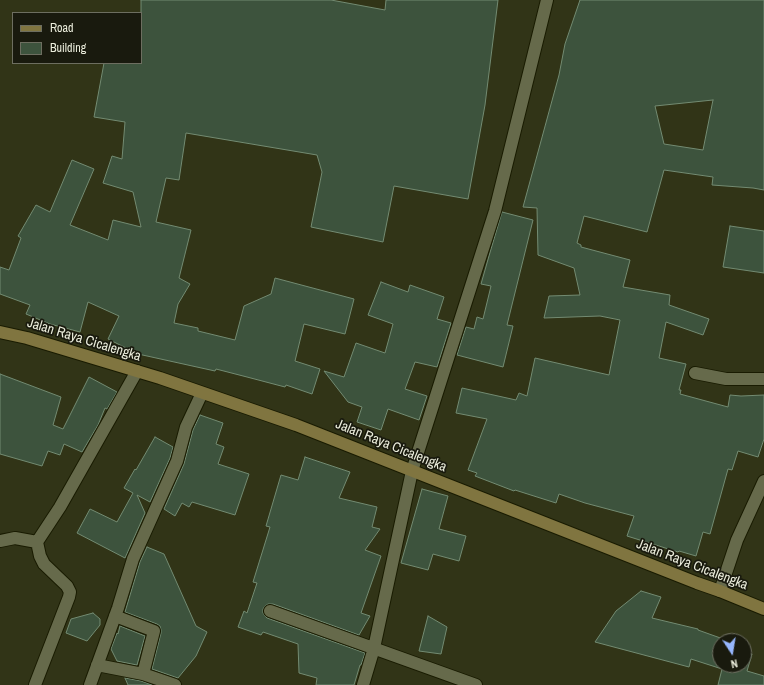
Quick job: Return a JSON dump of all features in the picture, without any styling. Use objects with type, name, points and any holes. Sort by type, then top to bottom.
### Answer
[{"type":"main road","name":"Jalan Raya Cicalengka","points":[[0,332],[27,338],[137,371],[296,425],[764,609]]},
{"type":"street","points":[[363,685],[374,648],[412,471],[495,211],[547,0]]},
{"type":"street","points":[[35,685],[70,592],[67,586],[44,564],[40,556],[37,542],[60,507],[137,371]]},
{"type":"street","points":[[695,373],[726,378],[764,379]]},
{"type":"street","points":[[90,685],[115,616],[132,559],[177,461],[186,427],[202,393]]},
{"type":"street","points":[[720,591],[737,540],[764,481]]},
{"type":"street","points":[[0,541],[14,538],[37,542]]},
{"type":"street","points":[[270,611],[476,685]]},
{"type":"street","points":[[115,616],[154,631],[143,674]]},
{"type":"street","points":[[97,665],[143,674],[175,685]]},
{"type":"building","points":[[141,0],[331,0],[385,10],[386,0],[498,0],[485,105],[468,199],[394,186],[383,242],[311,227],[322,172],[317,155],[186,133],[179,180],[166,178],[156,222],[191,230],[179,278],[190,284],[178,304],[174,323],[198,328],[198,331],[235,340],[244,306],[271,294],[275,278],[354,299],[345,334],[304,324],[295,361],[320,369],[312,394],[286,385],[285,387],[216,369],[215,371],[138,354],[108,339],[119,316],[88,302],[80,332],[50,324],[26,314],[30,305],[0,294],[0,267],[9,270],[21,238],[18,236],[36,205],[50,212],[72,160],[94,169],[70,225],[108,240],[113,220],[141,227],[133,192],[103,183],[112,156],[122,159],[125,122],[94,117],[104,64],[142,64]]},
{"type":"building","points":[[580,0],[764,0],[764,190],[712,185],[713,177],[664,170],[647,232],[584,216],[577,243],[581,245],[581,247],[630,260],[623,287],[670,295],[669,305],[709,319],[703,335],[666,322],[659,358],[686,364],[679,390],[681,390],[680,394],[728,407],[730,395],[764,395],[764,439],[758,457],[738,451],[732,470],[728,469],[710,534],[703,532],[696,556],[627,536],[634,516],[585,503],[559,494],[556,503],[515,490],[514,491],[475,476],[477,473],[468,470],[487,419],[456,413],[462,388],[516,400],[519,393],[527,396],[535,358],[609,375],[620,320],[600,316],[544,318],[549,296],[580,295],[574,268],[538,255],[537,208],[523,207],[559,75],[565,44]],"holes":[[[713,100],[703,150],[664,144],[655,106]]]},
{"type":"building","points":[[502,212],[533,220],[507,325],[513,326],[503,367],[457,355],[466,327],[474,329],[477,317],[483,319],[491,286],[481,284]]},
{"type":"building","points":[[730,226],[764,231],[764,273],[723,267]]},
{"type":"building","points":[[381,282],[408,292],[410,285],[444,297],[437,319],[451,323],[437,367],[415,362],[405,389],[427,396],[419,420],[388,409],[381,430],[357,422],[362,407],[348,402],[324,371],[344,377],[356,343],[385,353],[393,324],[368,315]]},
{"type":"building","points":[[0,374],[61,397],[53,425],[63,429],[89,377],[117,392],[107,409],[105,408],[98,425],[82,452],[64,444],[60,455],[48,451],[42,466],[0,454]]},
{"type":"building","points":[[200,415],[223,423],[216,444],[224,447],[218,464],[249,474],[235,515],[192,502],[189,507],[182,503],[175,516],[164,509],[184,464],[193,430]]},
{"type":"building","points":[[155,437],[173,447],[170,458],[150,502],[137,495],[145,513],[125,558],[77,533],[90,509],[117,522],[133,493],[124,488]]},
{"type":"building","points":[[305,457],[350,472],[339,498],[377,507],[372,527],[380,529],[365,550],[381,556],[361,613],[370,616],[359,635],[273,604],[268,604],[265,606],[263,613],[267,618],[365,653],[354,685],[316,685],[317,678],[299,673],[298,644],[263,632],[261,635],[238,627],[244,611],[247,613],[257,583],[253,582],[270,527],[266,526],[281,475],[298,480]]},
{"type":"building","points":[[422,489],[448,496],[439,529],[466,536],[459,561],[433,554],[428,570],[401,563]]},
{"type":"building","points":[[147,547],[164,554],[196,626],[207,632],[196,656],[178,678],[152,669],[161,633],[160,626],[125,612],[140,562]]},
{"type":"building","points":[[641,591],[661,597],[652,618],[698,629],[712,635],[712,666],[691,659],[689,667],[595,642],[616,611]]},
{"type":"building","points":[[93,613],[100,619],[100,625],[87,641],[66,633],[71,619]]},
{"type":"building","points":[[428,616],[447,627],[441,654],[419,651]]},
{"type":"building","points":[[120,626],[145,636],[137,665],[117,661],[111,649]]},
{"type":"building","points":[[752,672],[764,676],[764,685],[718,685],[721,673]]},
{"type":"building","points":[[125,678],[141,681],[152,685],[128,685]]}]
